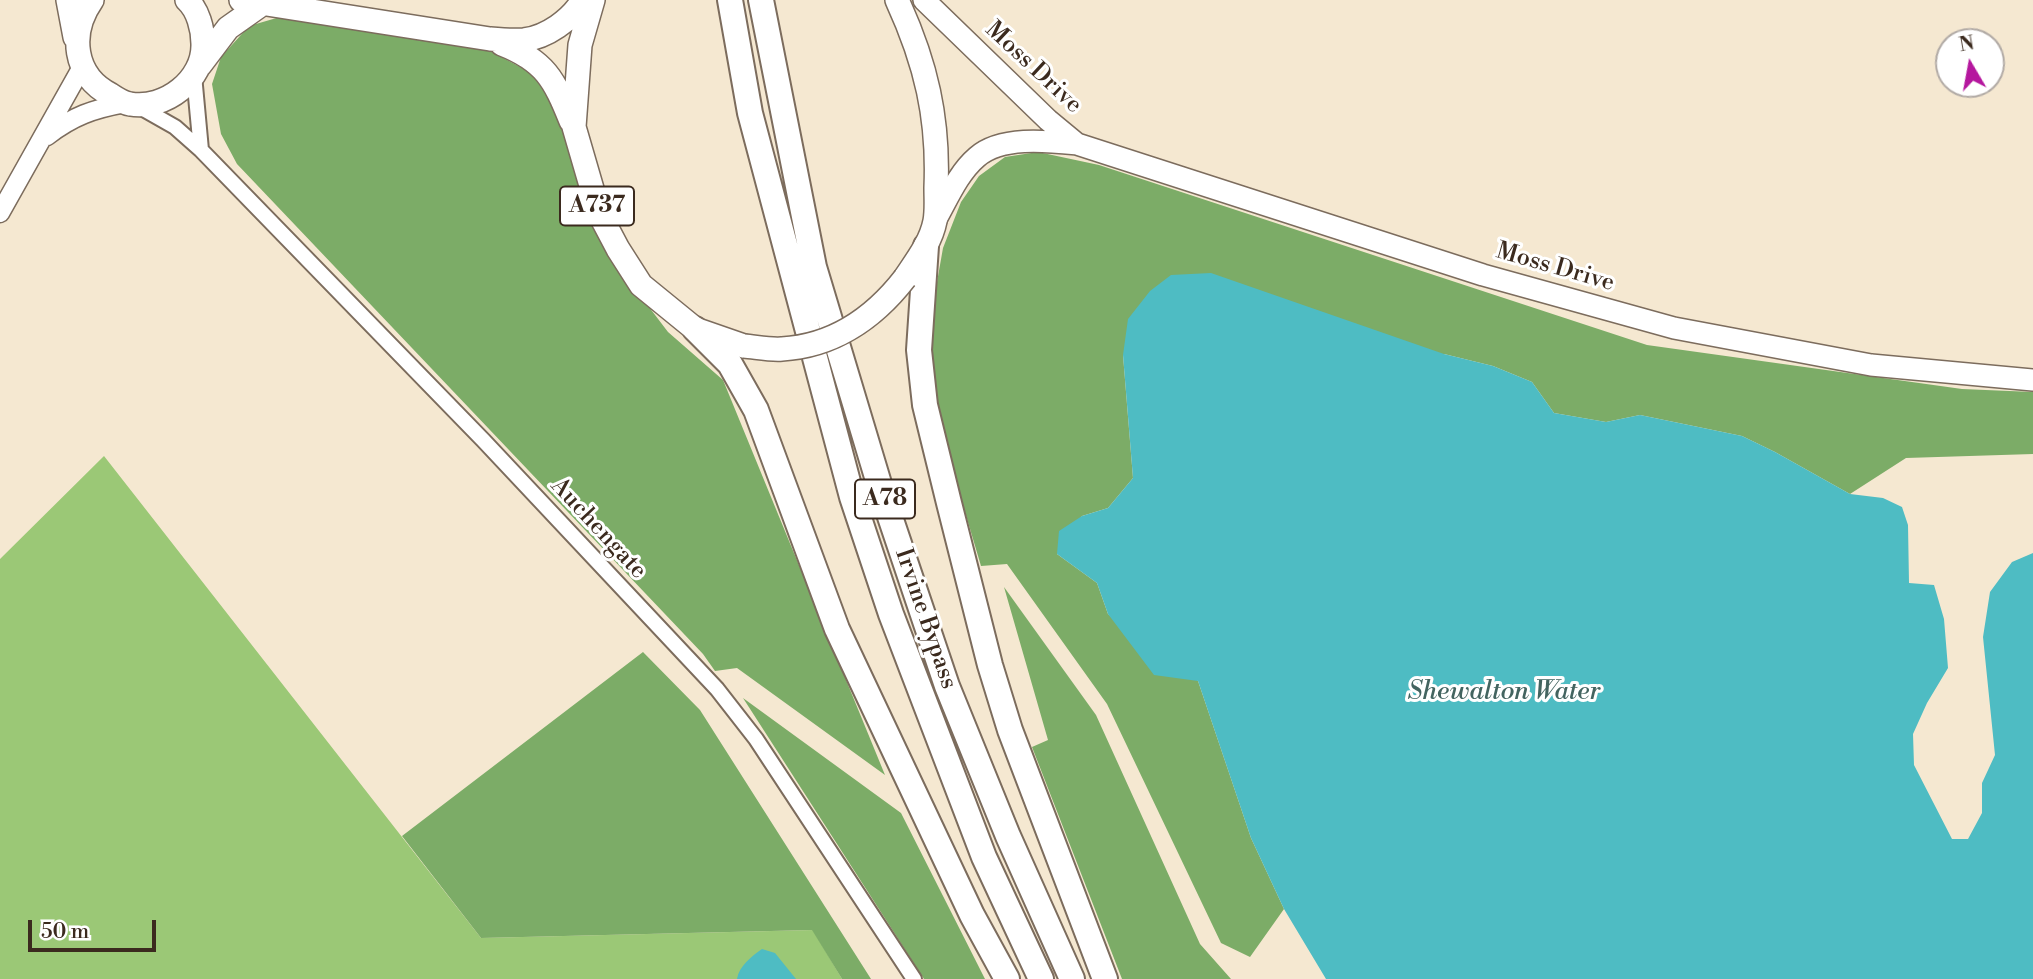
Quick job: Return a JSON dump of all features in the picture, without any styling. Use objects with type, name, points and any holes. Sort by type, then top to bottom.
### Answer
[{"type":"highway","name":"Irvine Bypass","points":[[730,0],[750,113],[852,496],[891,614],[984,857],[1041,979]]},
{"type":"highway","name":"Irvine Bypass","points":[[761,0],[814,267],[880,487],[947,686],[1008,836],[1072,979]]},
{"type":"highway","points":[[926,246],[919,350],[925,405],[990,665],[1010,730],[1105,979]]},
{"type":"highway","points":[[695,330],[730,364],[756,410],[837,629],[972,915],[1007,979]]},
{"type":"main road","points":[[68,0],[79,57],[97,88],[131,104]]},
{"type":"main road","points":[[79,57],[80,20],[92,0]]},
{"type":"main road","points":[[187,0],[192,5],[202,30],[203,50],[195,73]]},
{"type":"main road","name":"A737","points":[[131,104],[168,98],[183,88],[228,27],[251,2],[490,39],[524,40],[551,31],[579,8],[583,0]]},
{"type":"main road","name":"A737","points":[[574,127],[580,45],[593,0]]},
{"type":"main road","name":"A737","points":[[490,39],[526,54],[558,88],[574,127],[599,213],[641,285],[695,330],[744,346],[780,349],[817,344],[846,332],[866,318],[905,278],[926,246],[935,221],[937,152],[930,96],[915,39],[897,0]]},
{"type":"main road","name":"Moss Drive","points":[[924,0],[1048,120],[1077,144]]},
{"type":"main road","name":"Moss Drive","points":[[935,221],[957,183],[977,157],[1004,144],[1038,141],[1077,144],[1483,275],[1674,328],[1871,365],[2033,380]]},
{"type":"street","points":[[0,213],[40,142],[79,57]]},
{"type":"street","points":[[195,73],[201,150]]},
{"type":"street","points":[[40,142],[67,121],[97,108],[131,104]]},
{"type":"street","name":"Auchengate","points":[[131,104],[175,127],[201,150],[484,441],[717,690],[756,739],[914,979]]},
{"type":"green space","points":[[280,17],[490,51],[526,70],[551,94],[604,248],[668,332],[723,380],[885,775],[737,668],[715,671],[703,654],[237,164],[221,134],[212,84],[221,57],[249,26]]},
{"type":"green space","points":[[1038,152],[1099,165],[1647,345],[1962,389],[2033,392],[2033,454],[1906,458],[1850,494],[1742,436],[1640,415],[1606,422],[1554,413],[1532,382],[1493,366],[1444,354],[1123,355],[1133,478],[1108,508],[1082,516],[1057,554],[1097,583],[1108,614],[1198,681],[1251,838],[1284,909],[1250,957],[1221,943],[1107,704],[1007,564],[981,566],[931,397],[928,333],[943,248],[961,202],[979,176],[1005,157]]},
{"type":"green space","points":[[104,456],[481,938],[813,930],[842,979],[0,979],[0,559]]},
{"type":"green space","points":[[1004,587],[1096,715],[1200,944],[1231,979],[1122,979],[1032,747],[1048,740]]},
{"type":"green space","points":[[643,652],[700,710],[871,979],[842,979],[812,930],[481,938],[402,836]]},
{"type":"green space","points":[[743,698],[901,813],[985,979],[924,979]]},
{"type":"water","name":"Shewalton Water","points":[[1211,273],[1444,354],[1493,366],[1532,382],[1554,413],[1606,422],[1640,415],[1742,436],[1850,494],[1883,498],[1902,507],[1908,525],[1909,583],[1934,585],[1944,619],[1948,668],[1927,703],[1913,734],[1914,765],[1952,839],[1968,839],[1982,813],[1982,783],[1995,755],[1983,637],[1990,592],[2012,562],[2033,553],[2033,979],[1326,979],[1284,909],[1251,838],[1198,681],[1154,675],[1108,614],[1097,583],[1057,554],[1059,531],[1082,516],[1108,508],[1133,478],[1123,355],[1128,319],[1150,291],[1171,275]]},
{"type":"water","points":[[762,949],[775,953],[796,979],[737,979],[743,966]]}]
